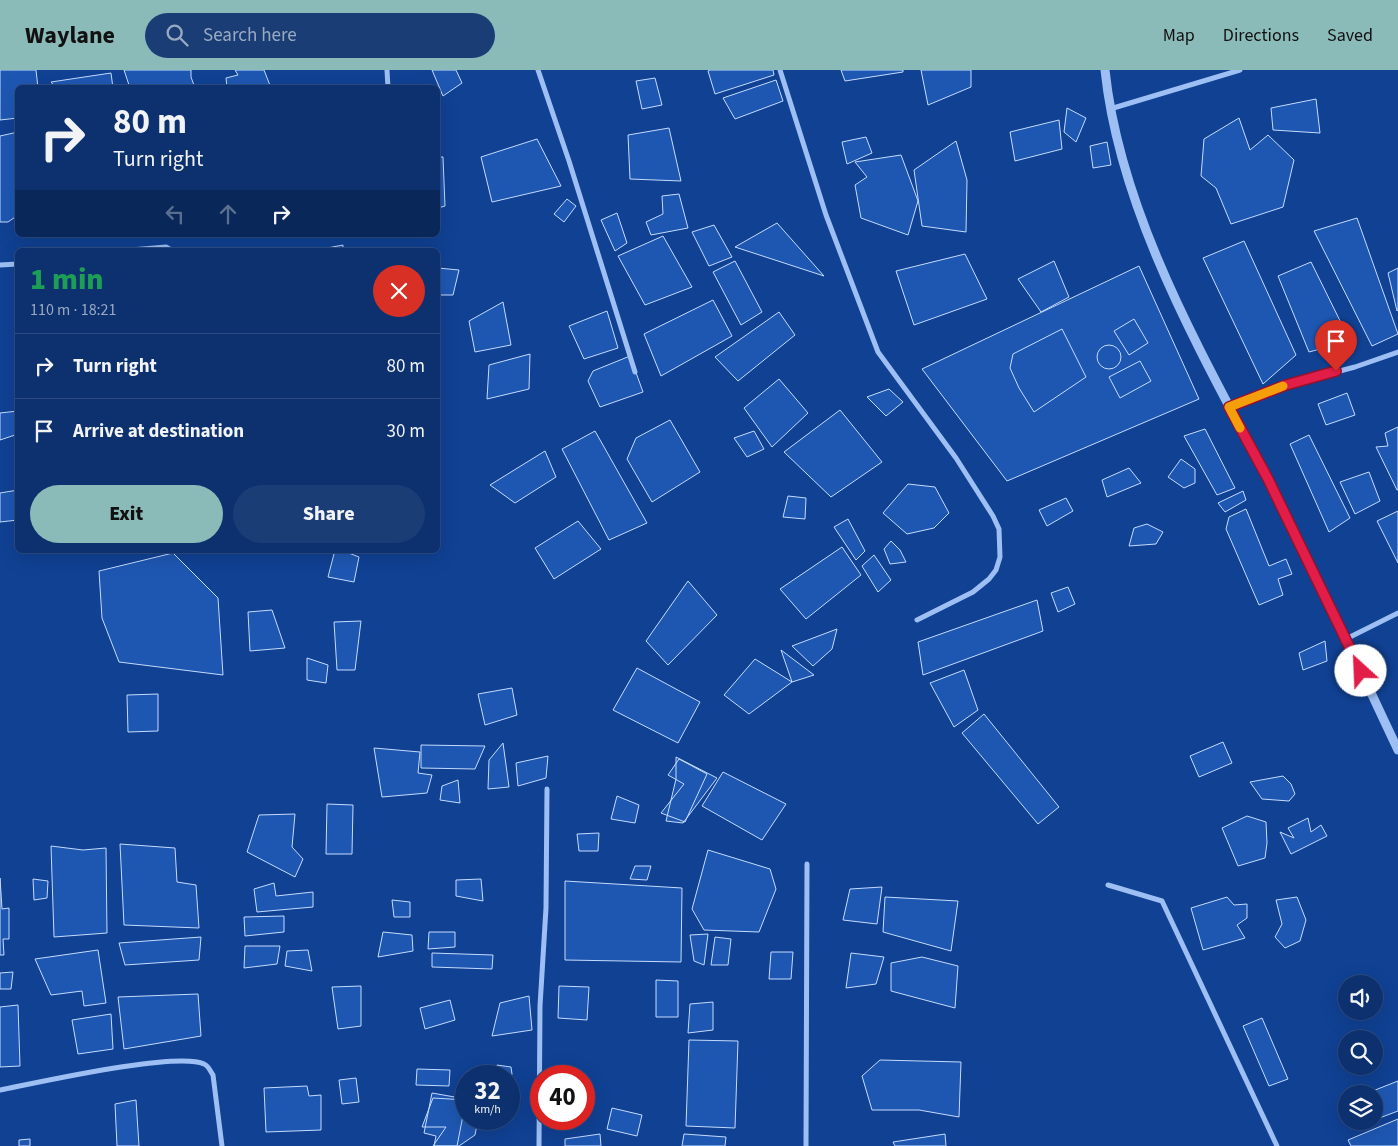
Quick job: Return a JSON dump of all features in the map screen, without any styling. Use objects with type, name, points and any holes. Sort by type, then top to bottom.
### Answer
[{"type":"street","points":[[386,70],[388,85]]},
{"type":"street","points":[[538,70],[569,161],[635,372]]},
{"type":"street","points":[[780,70],[826,215],[878,352],[956,458],[993,516],[999,529],[1000,557],[996,570],[989,579],[973,592],[916,620]]},
{"type":"street","points":[[1105,70],[1110,109],[1136,202],[1178,306],[1268,479],[1398,750]]},
{"type":"street","points":[[1110,109],[1240,70]]},
{"type":"street","points":[[0,265],[15,264]]},
{"type":"street","points":[[1229,407],[1286,385],[1355,367],[1398,352]]},
{"type":"street","points":[[1346,640],[1398,613]]},
{"type":"street","points":[[539,1146],[540,1006],[546,908],[547,789]]},
{"type":"street","points":[[806,1146],[807,864]]},
{"type":"street","points":[[1108,885],[1162,901],[1277,1146]]},
{"type":"street","points":[[0,1090],[144,1064],[177,1061],[203,1063],[209,1067],[213,1075],[222,1146]]},
{"type":"building","points":[[0,70],[36,70],[38,85],[15,85],[15,118],[0,120]]},
{"type":"building","points":[[124,70],[191,70],[194,85],[129,85]]},
{"type":"building","points":[[235,70],[264,70],[270,85],[227,85],[226,78],[238,75]]},
{"type":"building","points":[[432,70],[456,70],[462,83],[443,96],[440,85]]},
{"type":"building","points":[[773,70],[774,75],[715,94],[708,71]]},
{"type":"building","points":[[841,70],[903,70],[903,72],[845,81]]},
{"type":"building","points":[[921,70],[971,70],[971,87],[928,105]]},
{"type":"building","points":[[111,73],[113,85],[54,85],[51,82]]},
{"type":"building","points":[[655,78],[662,105],[642,109],[636,81]]},
{"type":"building","points":[[776,80],[783,101],[735,119],[723,98]]},
{"type":"building","points":[[1316,99],[1320,133],[1273,130],[1271,108]]},
{"type":"building","points":[[1067,108],[1086,118],[1076,142],[1064,132]]},
{"type":"building","points":[[1239,118],[1250,150],[1268,135],[1294,160],[1283,207],[1231,224],[1216,188],[1201,176],[1204,139]]},
{"type":"building","points":[[1059,120],[1062,149],[1015,161],[1010,132]]},
{"type":"building","points":[[669,128],[681,181],[630,179],[628,135]]},
{"type":"building","points":[[15,133],[15,217],[8,222],[0,222],[0,136]]},
{"type":"building","points":[[866,137],[872,153],[847,164],[842,142]]},
{"type":"building","points":[[537,139],[561,186],[492,202],[481,157]]},
{"type":"building","points":[[956,141],[967,180],[966,232],[922,226],[914,170]]},
{"type":"building","points":[[1107,142],[1111,165],[1093,168],[1090,146]]},
{"type":"building","points":[[901,155],[918,201],[908,235],[861,218],[855,185],[867,177],[855,162]]},
{"type":"building","points":[[440,157],[443,157],[445,206],[440,207]]},
{"type":"building","points":[[679,194],[688,228],[651,235],[646,222],[663,214],[662,196]]},
{"type":"building","points":[[567,199],[576,206],[564,222],[554,214]]},
{"type":"building","points":[[617,213],[627,243],[615,251],[601,220]]},
{"type":"building","points":[[1357,218],[1398,334],[1372,346],[1314,231]]},
{"type":"building","points":[[777,223],[824,276],[735,247]]},
{"type":"building","points":[[714,225],[732,257],[709,266],[692,232]]},
{"type":"building","points":[[663,236],[692,287],[645,305],[618,256]]},
{"type":"building","points":[[1244,241],[1296,355],[1263,384],[1203,258]]},
{"type":"building","points":[[343,245],[343,248],[327,248]]},
{"type":"building","points":[[965,254],[987,299],[914,325],[896,271]]},
{"type":"building","points":[[735,261],[762,312],[741,325],[713,272]]},
{"type":"building","points":[[1054,261],[1069,297],[1041,312],[1018,279]]},
{"type":"building","points":[[1311,262],[1350,341],[1309,352],[1278,276]]},
{"type":"building","points":[[1139,266],[1199,399],[1007,481],[922,369]]},
{"type":"building","points":[[440,268],[459,270],[453,295],[440,295]]},
{"type":"building","points":[[1398,268],[1398,310],[1397,311],[1388,273]]},
{"type":"building","points":[[713,300],[732,336],[661,376],[644,334]]},
{"type":"building","points":[[503,302],[511,345],[475,352],[469,321]]},
{"type":"building","points":[[607,311],[618,348],[584,359],[569,326]]},
{"type":"building","points":[[779,312],[795,335],[738,381],[715,357]]},
{"type":"building","points":[[1134,319],[1148,343],[1129,355],[1114,331]]},
{"type":"building","points":[[1062,329],[1086,377],[1034,412],[1019,388],[1010,368],[1013,354]]},
{"type":"building","points":[[1109,345],[1117,349],[1121,357],[1117,365],[1109,369],[1101,365],[1097,357],[1101,349]]},
{"type":"building","points":[[530,354],[529,389],[487,399],[489,365]]},
{"type":"building","points":[[630,356],[643,392],[600,407],[588,381],[593,371]]},
{"type":"building","points":[[1140,361],[1151,381],[1120,398],[1109,377]]},
{"type":"building","points":[[779,379],[808,413],[772,447],[744,408]]},
{"type":"building","points":[[889,389],[903,402],[886,416],[867,397]]},
{"type":"building","points":[[1347,393],[1355,415],[1326,425],[1318,404]]},
{"type":"building","points":[[840,410],[882,462],[831,497],[784,452]]},
{"type":"building","points":[[15,411],[15,435],[0,440],[0,413]]},
{"type":"building","points":[[670,420],[700,472],[652,502],[627,459],[636,438]]},
{"type":"building","points":[[1398,427],[1397,490],[1376,447],[1388,446],[1385,433]]},
{"type":"building","points":[[1205,429],[1235,488],[1217,495],[1184,436]]},
{"type":"building","points":[[595,431],[647,523],[609,540],[562,449]]},
{"type":"building","points":[[754,431],[764,449],[747,457],[734,438]]},
{"type":"building","points":[[1309,435],[1350,518],[1329,532],[1290,444]]},
{"type":"building","points":[[545,451],[556,477],[515,503],[490,485]]},
{"type":"building","points":[[1181,459],[1195,469],[1195,483],[1184,488],[1168,477]]},
{"type":"building","points":[[1129,468],[1141,483],[1107,497],[1102,480]]},
{"type":"building","points":[[1369,472],[1380,501],[1355,514],[1340,482]]},
{"type":"building","points":[[908,484],[935,487],[949,513],[934,528],[907,534],[883,513]]},
{"type":"building","points":[[15,490],[15,520],[0,522],[0,493]]},
{"type":"building","points":[[1243,491],[1246,500],[1225,512],[1218,503]]},
{"type":"building","points":[[788,496],[806,498],[805,519],[783,517]]},
{"type":"building","points":[[1066,498],[1073,511],[1047,526],[1039,510]]},
{"type":"building","points":[[1246,509],[1269,566],[1286,559],[1292,574],[1278,579],[1283,595],[1259,605],[1226,529],[1229,517]]},
{"type":"building","points":[[1398,511],[1398,563],[1377,521]]},
{"type":"building","points":[[848,519],[865,551],[856,560],[834,527]]},
{"type":"building","points":[[578,521],[601,549],[554,579],[535,548]]},
{"type":"building","points":[[1147,524],[1163,532],[1156,544],[1129,546],[1134,528]]},
{"type":"building","points":[[891,541],[900,550],[906,562],[890,564],[884,549]]},
{"type":"building","points":[[842,547],[861,575],[806,619],[780,589]]},
{"type":"building","points":[[173,553],[218,598],[223,675],[119,662],[102,618],[99,571]]},
{"type":"building","points":[[334,553],[349,553],[359,557],[354,582],[328,577]]},
{"type":"building","points":[[874,555],[891,580],[878,592],[862,566]]},
{"type":"building","points":[[688,581],[717,615],[668,665],[646,641]]},
{"type":"building","points":[[1068,587],[1075,604],[1058,612],[1051,593]]},
{"type":"building","points":[[1037,600],[1043,631],[923,675],[918,642]]},
{"type":"building","points":[[272,610],[285,648],[250,651],[248,612]]},
{"type":"building","points":[[361,621],[355,670],[337,670],[334,622]]},
{"type":"building","points":[[837,629],[832,649],[813,666],[792,646]]},
{"type":"building","points":[[1325,641],[1327,661],[1303,670],[1299,653]]},
{"type":"building","points":[[781,650],[814,675],[792,682]]},
{"type":"building","points":[[307,658],[328,665],[326,683],[307,680]]},
{"type":"building","points":[[755,659],[792,682],[749,714],[724,695]]},
{"type":"building","points":[[637,668],[700,702],[678,743],[613,710]]},
{"type":"building","points":[[964,670],[978,710],[954,727],[930,683]]},
{"type":"building","points":[[512,688],[517,715],[485,725],[478,694]]},
{"type":"building","points":[[158,694],[158,731],[128,732],[127,695]]},
{"type":"building","points":[[984,714],[1059,807],[1038,824],[962,733]]},
{"type":"building","points":[[1223,742],[1232,763],[1199,777],[1190,756]]},
{"type":"building","points":[[503,743],[509,787],[488,789],[489,760]]},
{"type":"building","points":[[421,745],[485,746],[475,769],[421,768]]},
{"type":"building","points":[[374,748],[420,752],[418,773],[432,775],[427,793],[382,797]]},
{"type":"building","points":[[548,756],[546,778],[518,786],[516,763]]},
{"type":"building","points":[[676,757],[717,778],[683,823],[666,821],[676,779]]},
{"type":"building","points":[[679,759],[707,774],[685,822],[661,813],[684,784],[668,775]]},
{"type":"building","points":[[723,772],[786,804],[762,840],[702,806]]},
{"type":"building","points":[[1283,776],[1291,784],[1295,794],[1289,801],[1262,799],[1250,782]]},
{"type":"building","points":[[458,780],[460,803],[440,800],[442,786]]},
{"type":"building","points":[[617,796],[639,805],[635,823],[611,819]]},
{"type":"building","points":[[327,804],[353,805],[352,854],[326,854]]},
{"type":"building","points":[[295,814],[292,847],[303,859],[295,877],[247,852],[259,815]]},
{"type":"building","points":[[1247,816],[1266,822],[1267,843],[1265,858],[1238,866],[1222,828]]},
{"type":"building","points":[[1308,818],[1311,832],[1321,825],[1327,836],[1291,854],[1280,832],[1294,838],[1288,828]]},
{"type":"building","points":[[599,833],[598,851],[579,851],[577,834]]},
{"type":"building","points":[[120,844],[175,848],[177,882],[196,885],[199,928],[124,925]]},
{"type":"building","points":[[51,846],[83,850],[106,848],[107,933],[54,937]]},
{"type":"building","points":[[708,850],[770,869],[776,889],[759,932],[704,930],[692,909]]},
{"type":"building","points":[[635,866],[651,866],[647,880],[630,879]]},
{"type":"building","points":[[0,878],[2,909],[9,908],[9,939],[3,939],[4,955],[0,955]]},
{"type":"building","points":[[33,879],[48,881],[47,898],[34,900]]},
{"type":"building","points":[[481,879],[483,901],[456,896],[456,880]]},
{"type":"building","points":[[565,881],[682,888],[681,962],[565,960]]},
{"type":"building","points":[[274,883],[276,896],[313,892],[313,907],[257,912],[254,889]]},
{"type":"building","points":[[882,887],[877,924],[843,920],[850,889]]},
{"type":"building","points":[[885,897],[958,901],[951,951],[883,932]]},
{"type":"building","points":[[1227,897],[1234,905],[1247,904],[1247,918],[1237,925],[1245,938],[1203,950],[1191,908]]},
{"type":"building","points":[[1297,897],[1306,920],[1300,941],[1285,948],[1275,937],[1282,924],[1276,900]]},
{"type":"building","points":[[392,900],[410,902],[410,917],[394,917]]},
{"type":"building","points":[[284,916],[284,932],[245,936],[244,917]]},
{"type":"building","points":[[383,932],[412,935],[413,951],[378,957]]},
{"type":"building","points":[[429,932],[455,932],[455,947],[428,949]]},
{"type":"building","points":[[708,934],[704,965],[694,961],[690,935]]},
{"type":"building","points":[[201,937],[199,960],[125,965],[119,943]]},
{"type":"building","points":[[715,937],[731,939],[728,965],[711,965]]},
{"type":"building","points":[[245,946],[280,946],[277,964],[244,968]]},
{"type":"building","points":[[98,950],[106,1003],[84,1006],[82,991],[51,995],[35,959]]},
{"type":"building","points":[[308,950],[312,971],[285,966],[287,951]]},
{"type":"building","points":[[771,952],[793,952],[791,979],[769,979]]},
{"type":"building","points":[[432,953],[493,955],[492,969],[432,967]]},
{"type":"building","points":[[851,953],[884,957],[876,984],[846,988]]},
{"type":"building","points":[[922,957],[958,966],[955,1008],[891,991],[891,963]]},
{"type":"building","points":[[13,972],[11,989],[0,989],[0,973]]},
{"type":"building","points":[[656,980],[678,981],[678,1017],[656,1017]]},
{"type":"building","points":[[361,986],[361,1026],[338,1029],[332,987]]},
{"type":"building","points":[[559,986],[589,987],[587,1020],[558,1018]]},
{"type":"building","points":[[198,994],[201,1036],[124,1049],[118,997]]},
{"type":"building","points":[[529,996],[532,1030],[492,1036],[500,1003]]},
{"type":"building","points":[[450,1000],[455,1020],[425,1029],[420,1008]]},
{"type":"building","points":[[713,1002],[713,1030],[688,1033],[690,1004]]},
{"type":"building","points":[[18,1005],[20,1066],[0,1067],[0,1007]]},
{"type":"building","points":[[111,1014],[113,1049],[78,1054],[72,1020]]},
{"type":"building","points":[[1262,1018],[1288,1079],[1269,1086],[1243,1026]]},
{"type":"building","points":[[689,1040],[738,1041],[735,1128],[686,1126]]},
{"type":"building","points":[[880,1060],[961,1062],[959,1117],[919,1110],[872,1110],[862,1076]]},
{"type":"building","points":[[417,1069],[450,1070],[449,1086],[416,1085]]},
{"type":"building","points":[[356,1078],[359,1102],[342,1104],[339,1080]]},
{"type":"building","points":[[1398,1081],[1398,1111],[1383,1117],[1383,1087]]},
{"type":"building","points":[[307,1086],[309,1096],[321,1095],[321,1130],[266,1132],[264,1088]]},
{"type":"building","points":[[432,1093],[455,1097],[455,1130],[476,1130],[475,1135],[459,1146],[434,1146],[436,1136],[424,1133]]},
{"type":"building","points":[[433,1098],[455,1099],[455,1130],[460,1130],[457,1146],[433,1146],[446,1127],[422,1127]]},
{"type":"building","points":[[136,1100],[139,1146],[117,1146],[115,1104]]},
{"type":"building","points":[[612,1108],[642,1115],[637,1136],[607,1129]]},
{"type":"building","points":[[1398,1119],[1398,1146],[1351,1146],[1348,1140],[1372,1130],[1383,1130],[1383,1125]]},
{"type":"building","points":[[600,1134],[601,1146],[565,1146],[565,1139]]},
{"type":"building","points":[[684,1134],[726,1137],[725,1146],[682,1146]]},
{"type":"building","points":[[945,1134],[946,1146],[895,1146],[893,1142]]},
{"type":"building","points":[[30,1139],[30,1146],[19,1146],[19,1140]]},
{"type":"slow traffic","points":[[1240,428],[1229,407],[1283,386]]},
{"type":"route","points":[[1336,371],[1286,385],[1229,407],[1268,479],[1361,671]]}]
